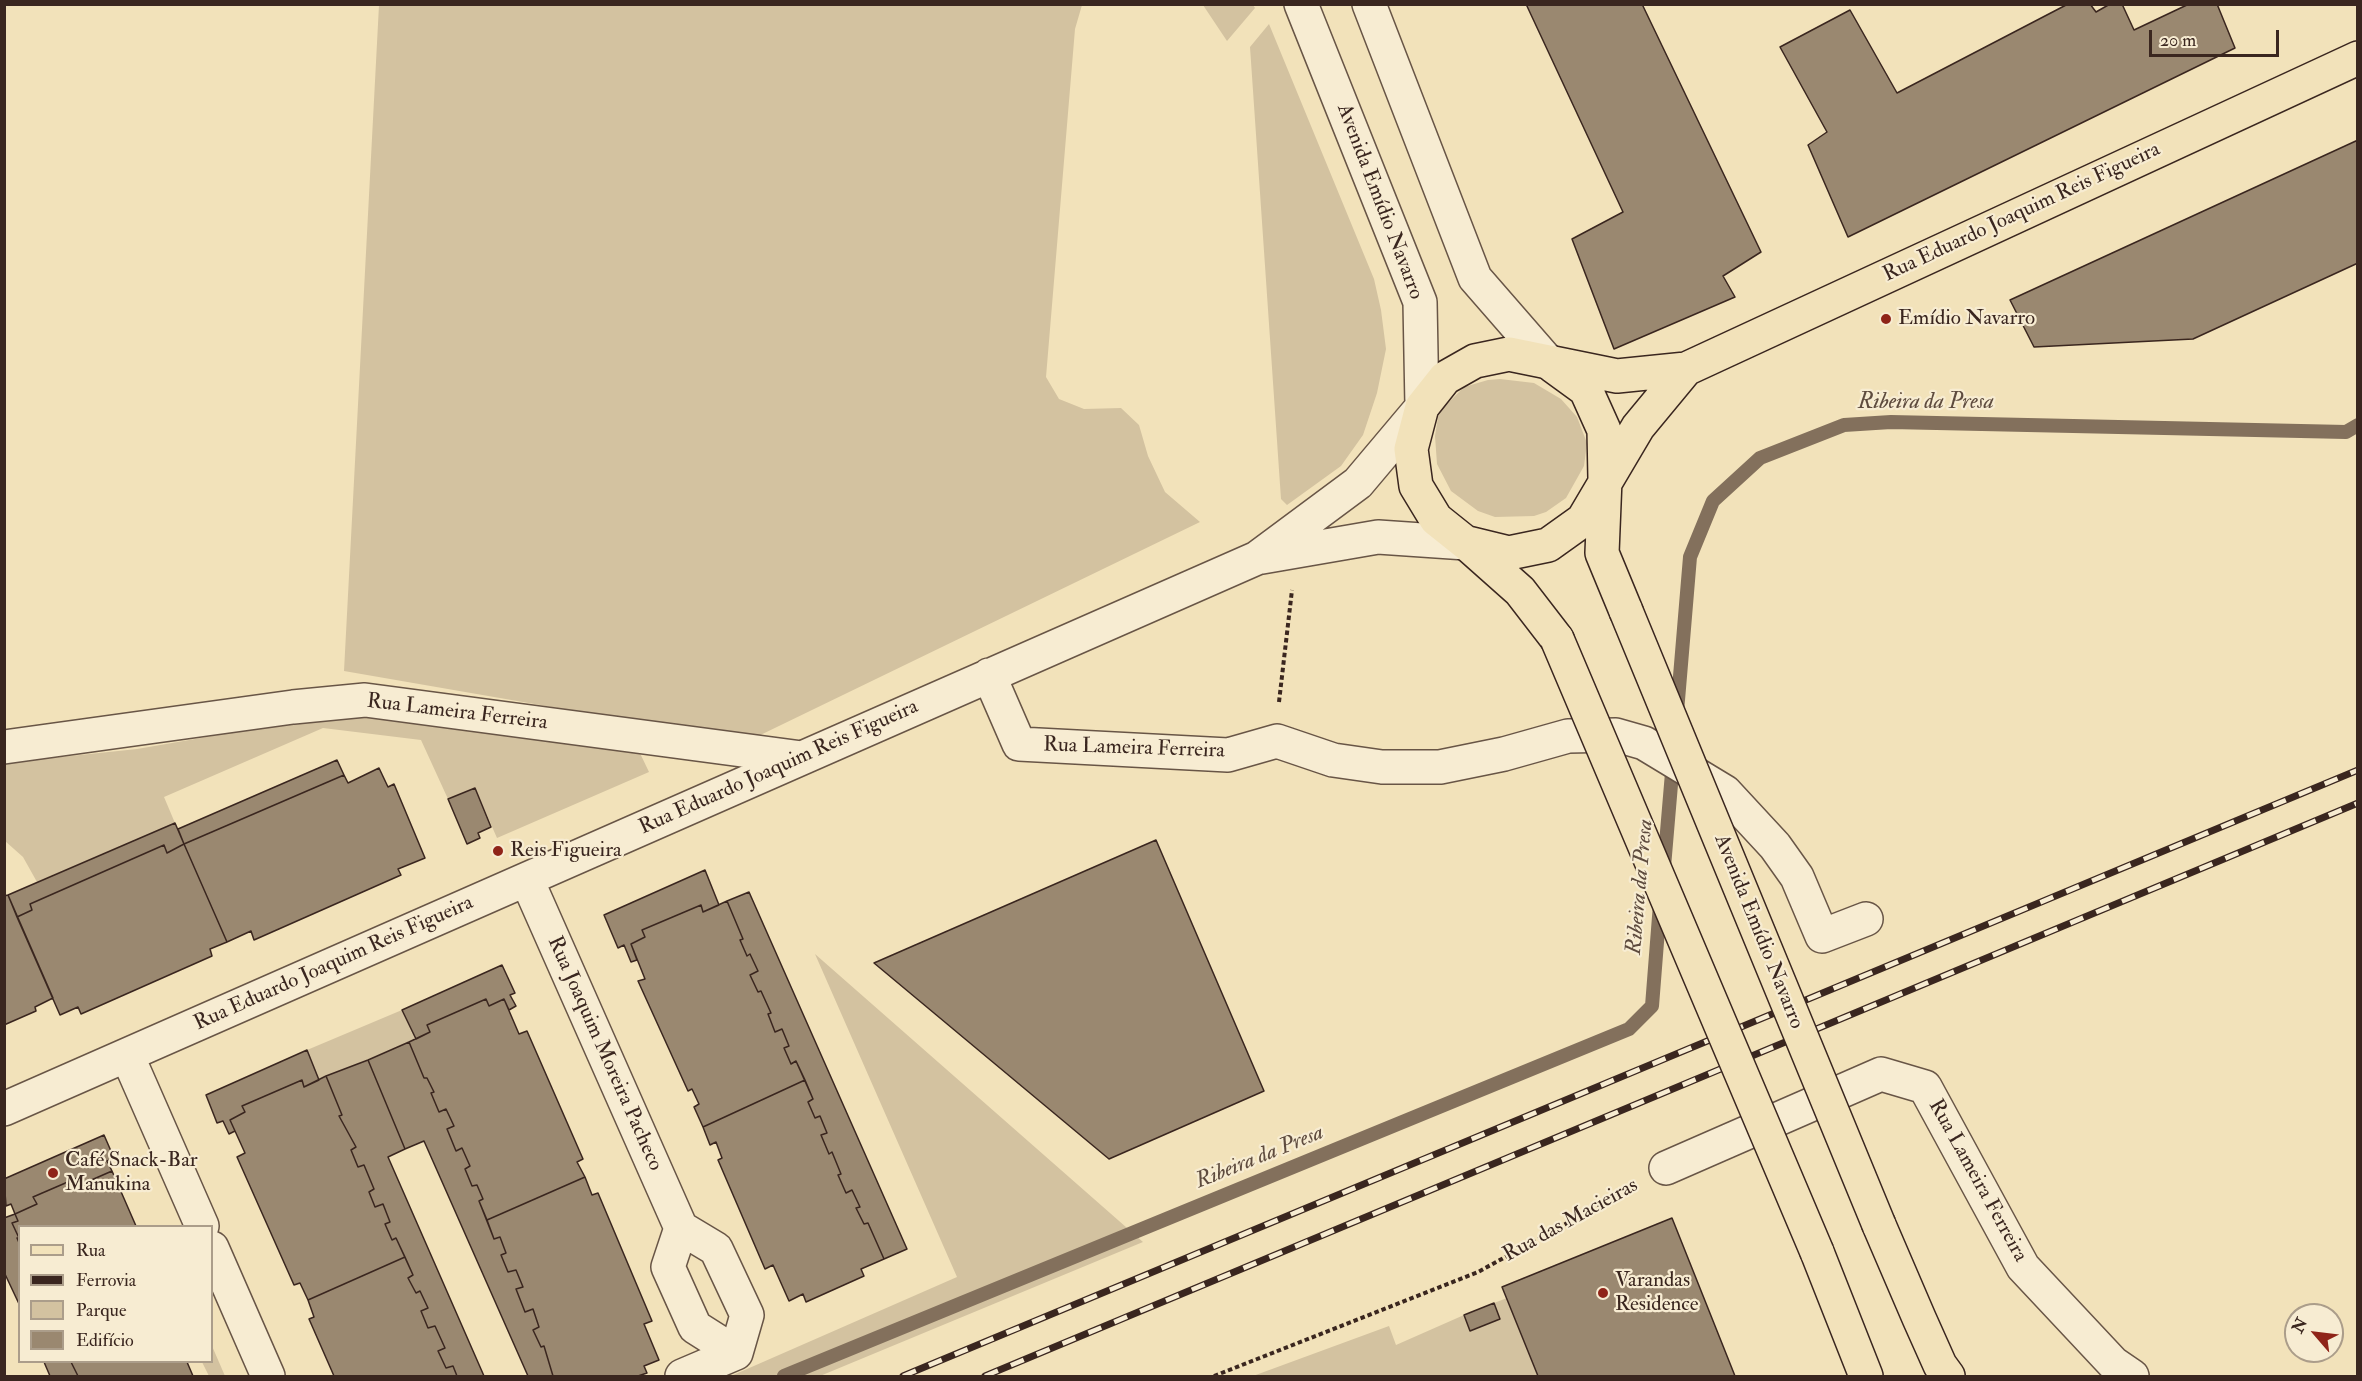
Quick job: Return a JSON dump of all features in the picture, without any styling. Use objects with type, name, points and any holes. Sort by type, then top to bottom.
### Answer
[{"type":"main road","name":"Rua Eduardo Joaquim Reis Figueira","points":[[1549,363],[1617,376],[1686,369],[2358,58]]},
{"type":"main road","points":[[1466,543],[1509,553],[1548,545],[1583,520],[1605,479],[1604,430],[1586,390],[1549,363],[1509,354],[1475,361],[1445,378],[1422,408],[1411,449],[1416,486],[1436,519],[1520,591],[1557,639],[1817,1252],[1866,1377]]},
{"type":"main road","name":"Rua Eduardo Joaquim Reis Figueira","points":[[1605,479],[1638,427],[1686,369]]},
{"type":"main road","name":"Avenida Emídio Navarro","points":[[1605,479],[1602,553],[1879,1226],[1927,1337],[1948,1377]]},
{"type":"street","name":"Avenida Emídio Navarro","points":[[1301,4],[1420,302],[1422,408]]},
{"type":"street","points":[[1369,4],[1474,278],[1549,363]]},
{"type":"street","name":"Rua Eduardo Joaquim Reis Figueira","points":[[4,1110],[1257,558],[1358,483],[1422,408]]},
{"type":"street","name":"Rua Eduardo Joaquim Reis Figueira","points":[[1257,558],[1378,537],[1466,543]]},
{"type":"street","name":"Rua Lameira Ferreira","points":[[989,675],[1019,744],[1228,755],[1276,741]]},
{"type":"street","name":"Rua Lameira Ferreira","points":[[4,747],[293,707],[366,700],[802,758]]},
{"type":"street","points":[[1276,741],[1333,760],[1382,768],[1440,766],[1504,754],[1568,736],[1616,735],[1644,743],[1725,792],[1776,846],[1797,877],[1822,936],[1866,919]]},
{"type":"street","name":"Rua Joaquim Moreira Pacheco","points":[[526,880],[681,1228]]},
{"type":"street","points":[[127,1055],[201,1225]]},
{"type":"street","name":"Rua Lameira Ferreira","points":[[1666,1168],[1881,1074],[1925,1087],[2023,1267],[2115,1372]]},
{"type":"street","points":[[682,1377],[736,1353],[747,1315],[716,1249],[681,1228],[668,1267],[696,1327],[736,1353]]},
{"type":"street","points":[[213,1250],[267,1377]]},
{"type":"path","points":[[1276,741],[1279,687],[1297,551]]},
{"type":"path","name":"Rua das Macieiras","points":[[1214,1377],[1478,1272],[1666,1168]]},
{"type":"green space","points":[[379,5],[1082,5],[1075,29],[1046,377],[1059,399],[1084,409],[1121,408],[1139,425],[1148,456],[1165,492],[1200,522],[748,741],[344,671]]},
{"type":"green space","points":[[1203,5],[1253,5],[1255,8],[1227,41]]},
{"type":"green space","points":[[1269,24],[1374,279],[1386,349],[1377,393],[1363,435],[1341,466],[1287,505],[1281,499],[1250,47]]},
{"type":"green space","points":[[1500,379],[1534,383],[1561,399],[1577,417],[1587,443],[1584,466],[1566,498],[1546,512],[1534,516],[1495,517],[1478,511],[1451,491],[1437,464],[1435,436],[1438,417],[1443,408],[1464,387]]},
{"type":"green space","points":[[361,714],[638,749],[649,772],[497,838],[475,788],[448,799],[421,740],[323,728],[164,797],[175,823],[37,882],[23,857],[5,841],[4,763],[137,749],[323,717]]},
{"type":"green space","points":[[815,954],[1143,1242],[820,1376],[731,1376],[957,1277]]},
{"type":"green space","points":[[402,1010],[416,1039],[319,1080],[307,1050]]},
{"type":"green space","points":[[1507,1298],[1538,1376],[1253,1376],[1389,1326],[1396,1345],[1464,1315],[1471,1331],[1500,1319],[1494,1303]]},
{"type":"green space","points":[[213,1348],[225,1376],[209,1376],[202,1363],[213,1363]]},
{"type":"building","points":[[1526,4],[1642,4],[1761,252],[1723,276],[1735,297],[1614,349],[1572,239],[1623,212]]},
{"type":"building","points":[[2068,4],[2090,4],[2096,12],[2110,4],[2122,4],[2134,30],[2189,4],[2217,4],[2235,48],[1848,237],[1808,145],[1827,132],[1780,47],[1850,10],[1897,93]]},
{"type":"building","points":[[2358,140],[2358,263],[2193,339],[2034,347],[2010,300]]},
{"type":"building","points":[[337,760],[344,775],[184,844],[178,829]]},
{"type":"building","points":[[379,768],[388,787],[394,784],[425,858],[398,869],[401,875],[254,940],[251,931],[227,942],[184,844],[344,775],[348,783]]},
{"type":"building","points":[[475,788],[491,827],[478,833],[480,838],[467,844],[448,799]]},
{"type":"building","points":[[175,823],[184,844],[167,853],[164,845],[30,904],[32,910],[17,917],[8,895]]},
{"type":"building","points":[[1156,840],[1264,1091],[1109,1159],[874,963]]},
{"type":"building","points":[[184,844],[227,942],[210,949],[212,956],[81,1014],[78,1007],[60,1015],[17,917],[32,910],[30,904],[164,845],[167,853]]},
{"type":"building","points":[[705,870],[719,905],[703,912],[701,905],[642,930],[645,937],[631,944],[637,960],[631,962],[624,945],[618,948],[604,915]]},
{"type":"building","points":[[749,892],[907,1249],[884,1259],[868,1223],[864,1224],[856,1208],[860,1207],[852,1190],[846,1193],[832,1152],[829,1154],[821,1135],[827,1133],[820,1116],[815,1118],[808,1102],[813,1099],[796,1061],[791,1064],[784,1048],[789,1046],[782,1029],[775,1032],[768,1014],[771,1013],[761,991],[758,992],[750,975],[758,971],[750,954],[747,956],[740,940],[743,939],[727,901]]},
{"type":"building","points":[[8,895],[53,998],[35,1007],[36,1011],[4,1025],[4,896]]},
{"type":"building","points":[[727,901],[743,939],[740,940],[747,956],[750,954],[758,971],[750,975],[758,992],[761,991],[771,1013],[768,1014],[775,1032],[782,1029],[789,1046],[784,1048],[791,1064],[796,1061],[805,1080],[703,1127],[694,1107],[699,1104],[692,1089],[688,1091],[638,981],[645,979],[631,944],[645,937],[642,930],[701,905],[703,912]]},
{"type":"building","points":[[502,965],[515,993],[510,995],[516,1006],[509,1010],[504,999],[489,1006],[486,999],[427,1025],[430,1032],[416,1039],[402,1010]]},
{"type":"building","points":[[486,999],[489,1006],[504,999],[519,1034],[527,1031],[583,1159],[577,1162],[585,1177],[487,1220],[479,1201],[483,1199],[477,1185],[472,1186],[465,1169],[470,1166],[462,1148],[456,1151],[447,1129],[454,1126],[446,1109],[439,1112],[431,1093],[434,1092],[427,1078],[424,1078],[409,1042],[430,1032],[427,1025]]},
{"type":"building","points":[[409,1042],[424,1078],[427,1078],[434,1092],[431,1093],[439,1112],[446,1109],[454,1126],[447,1129],[456,1151],[462,1148],[470,1166],[465,1169],[472,1186],[477,1185],[483,1199],[479,1201],[494,1239],[500,1237],[506,1253],[501,1255],[508,1272],[516,1270],[523,1287],[516,1289],[525,1312],[533,1309],[539,1327],[533,1330],[541,1347],[544,1346],[553,1376],[528,1376],[424,1141],[405,1149],[368,1060]]},
{"type":"building","points":[[307,1050],[319,1080],[304,1087],[302,1080],[242,1106],[245,1112],[230,1120],[235,1131],[229,1134],[223,1121],[217,1123],[206,1095]]},
{"type":"building","points":[[368,1060],[405,1149],[388,1157],[484,1376],[457,1376],[453,1366],[446,1368],[438,1351],[445,1348],[435,1326],[428,1328],[421,1311],[428,1308],[420,1291],[416,1293],[408,1278],[413,1275],[396,1238],[392,1240],[385,1224],[390,1222],[383,1204],[375,1207],[369,1192],[374,1189],[364,1165],[358,1167],[351,1150],[356,1147],[339,1116],[342,1115],[326,1076]]},
{"type":"building","points":[[326,1076],[342,1115],[339,1116],[356,1147],[351,1150],[358,1167],[364,1165],[374,1189],[369,1192],[375,1207],[383,1204],[390,1222],[385,1224],[392,1240],[396,1238],[405,1257],[308,1300],[300,1283],[294,1285],[237,1157],[245,1153],[230,1120],[245,1112],[242,1106],[302,1080],[304,1087]]},
{"type":"building","points":[[805,1080],[813,1099],[808,1102],[815,1118],[820,1116],[827,1133],[821,1135],[829,1154],[832,1152],[841,1174],[838,1175],[846,1193],[852,1190],[860,1207],[856,1208],[864,1224],[868,1223],[884,1259],[861,1269],[864,1276],[806,1302],[803,1294],[789,1301],[773,1265],[765,1269],[718,1160],[722,1158],[716,1142],[710,1145],[703,1127]]},
{"type":"building","points":[[104,1135],[114,1158],[107,1161],[112,1171],[80,1185],[77,1178],[33,1197],[37,1204],[15,1214],[11,1204],[6,1206],[4,1179]]},
{"type":"building","points":[[112,1171],[136,1225],[18,1225],[18,1236],[12,1223],[18,1221],[15,1214],[37,1204],[33,1197],[77,1178],[80,1185]]},
{"type":"building","points":[[585,1177],[592,1195],[598,1193],[652,1321],[644,1324],[659,1360],[644,1366],[647,1373],[638,1376],[553,1376],[544,1346],[541,1347],[533,1330],[539,1327],[533,1309],[525,1312],[516,1289],[523,1287],[516,1270],[508,1272],[501,1255],[506,1253],[500,1237],[494,1239],[487,1220]]},
{"type":"building","points":[[15,1214],[18,1221],[12,1223],[18,1236],[18,1302],[4,1272],[4,1218]]},
{"type":"building","name":"Varandas Residence","points":[[1672,1218],[1735,1376],[1538,1376],[1502,1287]]},
{"type":"building","points":[[405,1257],[413,1275],[408,1278],[416,1293],[420,1291],[428,1308],[421,1311],[428,1328],[435,1326],[445,1348],[438,1351],[446,1368],[453,1366],[457,1376],[334,1376],[309,1319],[314,1317],[308,1300]]},
{"type":"building","points":[[1494,1303],[1500,1319],[1470,1331],[1464,1315]]},
{"type":"building","points":[[44,1363],[72,1363],[78,1376],[50,1376]]},
{"type":"building","points":[[72,1363],[187,1363],[193,1376],[78,1376]]},
{"type":"waterway","name":"Ribeira da Presa","points":[[1677,712],[1690,557],[1713,501],[1760,458],[1844,425],[1891,422],[2346,432],[2358,425]]},
{"type":"waterway","name":"Ribeira da Presa","points":[[1664,867],[1673,761]]},
{"type":"waterway","name":"Ribeira da Presa","points":[[784,1376],[1629,1029],[1652,1006],[1660,904]]},
{"type":"railway","points":[[903,1376],[2358,770]]},
{"type":"railway","points":[[985,1376],[2358,803]]},
{"type":"place","name":"Emídio Navarro","points":[[1886,319]]},
{"type":"place","name":"Reis Figueira","points":[[498,851]]},
{"type":"place","name":"Café Snack-Bar Manukina","points":[[53,1173]]},
{"type":"place","name":"Varandas Residence","points":[[1603,1293]]}]
